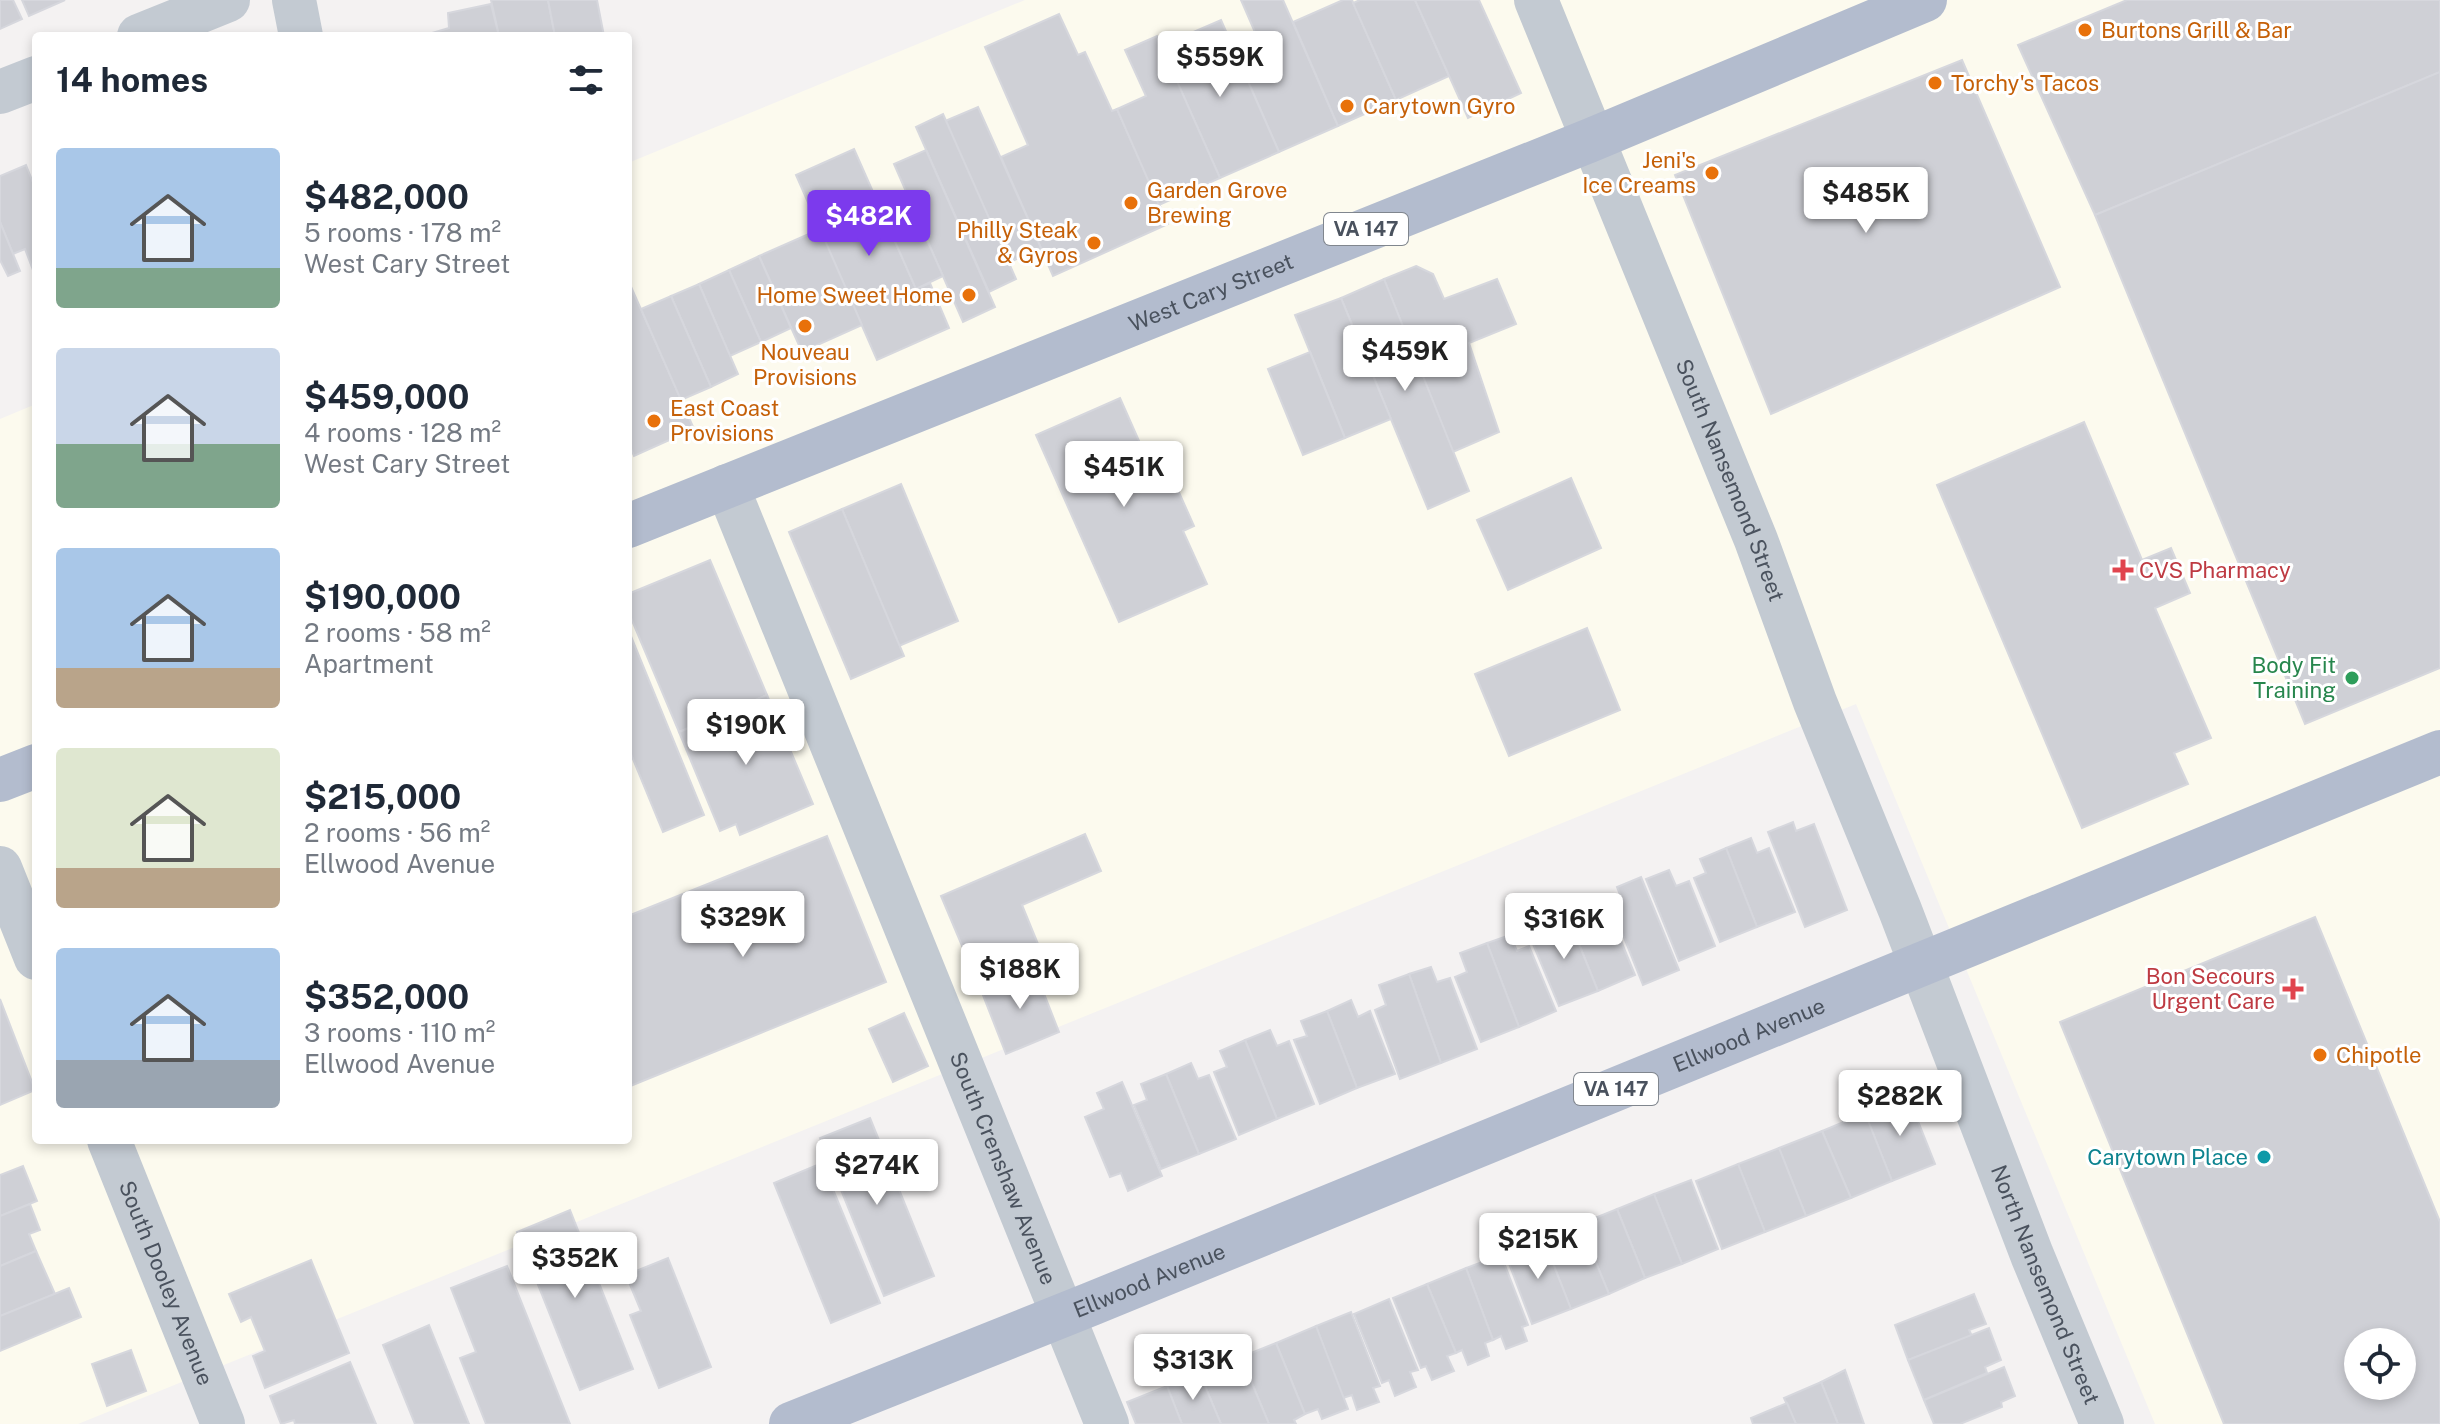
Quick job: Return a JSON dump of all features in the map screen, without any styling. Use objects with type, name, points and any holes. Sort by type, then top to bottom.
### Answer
[{"type":"main road","name":"West Cary Street","points":[[632,524],[1591,140],[1925,0]]},
{"type":"main road","name":"Ellwood Avenue","points":[[791,1424],[2440,752]]},
{"type":"main road","points":[[0,780],[32,768]]},
{"type":"street","points":[[149,32],[228,0]]},
{"type":"street","points":[[294,0],[300,32]]},
{"type":"street","name":"South Nansemond Street","points":[[1536,0],[1756,540],[1815,702],[1921,964]]},
{"type":"street","points":[[0,92],[32,80]]},
{"type":"street","name":"South Crenshaw Avenue","points":[[727,486],[1107,1424]]},
{"type":"street","points":[[0,868],[32,948]]},
{"type":"street","name":"North Nansemond Street","points":[[1921,964],[2032,1255],[2102,1424]]},
{"type":"street","name":"South Dooley Avenue","points":[[111,1144],[223,1424]]},
{"type":"shaded area","points":[[1025,0],[2440,0],[2440,1424],[2155,1424],[1856,704],[78,1424],[0,1424],[0,419],[32,406],[32,1144],[632,1144],[632,161]]},
{"type":"building","points":[[0,0],[13,0],[22,19],[0,29]]},
{"type":"building","points":[[22,0],[65,0],[29,16]]},
{"type":"building","points":[[491,0],[548,0],[554,32],[498,32]]},
{"type":"building","points":[[548,0],[597,0],[603,32],[554,32]]},
{"type":"building","points":[[1241,0],[1283,0],[1338,126],[1279,152],[1237,56],[1261,46]]},
{"type":"building","points":[[1343,0],[1352,0],[1396,100],[1338,126],[1293,22]]},
{"type":"building","points":[[1360,0],[1415,0],[1449,76],[1396,100],[1353,3]]},
{"type":"building","points":[[1415,0],[1479,0],[1521,93],[1468,118]]},
{"type":"building","points":[[2127,0],[2440,0],[2440,72],[2095,215],[2018,45]]},
{"type":"building","points":[[491,4],[498,32],[436,32],[449,28],[448,13]]},
{"type":"building","points":[[1059,14],[1078,55],[1085,52],[1112,111],[1117,109],[1168,224],[1053,276],[1001,157],[1028,145],[985,47]]},
{"type":"building","points":[[1221,20],[1279,152],[1220,178],[1161,46]]},
{"type":"building","points":[[1157,36],[1220,178],[1159,205],[1117,109],[1146,96],[1125,50]]},
{"type":"building","points":[[1962,60],[2060,287],[1771,414],[1675,175]]},
{"type":"building","points":[[2440,72],[2440,668],[2305,724],[2095,215]]},
{"type":"building","points":[[978,107],[1041,248],[1008,263],[945,121]]},
{"type":"building","points":[[943,114],[1016,279],[989,292],[916,127]]},
{"type":"building","points":[[854,149],[916,289],[930,283],[949,328],[877,360],[796,175]]},
{"type":"building","points":[[926,150],[995,307],[963,322],[894,164]]},
{"type":"building","points":[[26,165],[32,180],[32,267],[25,249],[13,254],[0,222],[0,176]]},
{"type":"building","points":[[906,193],[943,276],[916,289],[879,205]]},
{"type":"building","points":[[0,222],[20,271],[8,276],[0,260]]},
{"type":"building","points":[[820,229],[862,325],[802,352],[759,256]]},
{"type":"building","points":[[759,256],[791,328],[761,342],[729,270]]},
{"type":"building","points":[[1416,266],[1433,274],[1444,299],[1497,279],[1516,324],[1469,343],[1499,432],[1453,452],[1384,279]]},
{"type":"building","points":[[729,270],[761,342],[730,356],[699,284]]},
{"type":"building","points":[[1384,279],[1469,491],[1428,509],[1341,298]]},
{"type":"building","points":[[699,284],[738,374],[711,387],[671,296]]},
{"type":"building","points":[[632,289],[694,429],[634,456],[632,451]]},
{"type":"building","points":[[671,296],[711,387],[681,400],[641,309]]},
{"type":"building","points":[[1341,298],[1391,419],[1345,438],[1295,315]]},
{"type":"building","points":[[1310,352],[1345,438],[1303,455],[1268,369]]},
{"type":"building","points":[[1120,398],[1143,450],[1157,443],[1194,526],[1183,531],[1207,584],[1119,622],[1036,435]]},
{"type":"building","name":"CVS Pharmacy","points":[[2084,422],[2142,560],[2171,548],[2190,593],[2155,608],[2211,738],[2174,753],[2188,784],[2082,828],[1937,485]]},
{"type":"building","points":[[1571,478],[1601,548],[1508,590],[1477,520]]},
{"type":"building","points":[[901,484],[958,621],[899,646],[842,509]]},
{"type":"building","points":[[842,509],[904,656],[851,679],[789,532]]},
{"type":"building","points":[[710,560],[767,695],[679,732],[632,620],[632,592]]},
{"type":"building","points":[[1587,628],[1620,710],[1509,756],[1475,674]]},
{"type":"building","points":[[632,639],[704,815],[663,832],[632,757]]},
{"type":"building","points":[[767,695],[813,804],[740,835],[736,824],[720,831],[679,732]]},
{"type":"building","points":[[1793,822],[1796,831],[1814,824],[1847,910],[1805,927],[1768,832]]},
{"type":"building","points":[[1085,834],[1101,871],[1022,905],[1038,944],[973,972],[941,896]]},
{"type":"building","points":[[827,836],[886,982],[632,1085],[632,914]]},
{"type":"building","points":[[1751,838],[1757,853],[1769,848],[1795,912],[1757,927],[1726,848]]},
{"type":"building","points":[[1726,848],[1757,927],[1720,942],[1694,878],[1706,873],[1700,859]]},
{"type":"building","points":[[1669,870],[1676,886],[1689,881],[1715,946],[1679,961],[1646,879]]},
{"type":"building","points":[[1641,877],[1679,970],[1643,985],[1611,905],[1622,900],[1617,887]]},
{"type":"building","points":[[1589,903],[1595,919],[1610,914],[1635,975],[1598,991],[1566,912]]},
{"type":"building","points":[[1566,912],[1598,991],[1559,1006],[1533,944],[1548,938],[1542,922]]},
{"type":"building","name":"Carytown Place","points":[[2315,917],[2440,1222],[2440,1424],[2224,1424],[2060,1022]]},
{"type":"building","points":[[1510,935],[1517,951],[1529,946],[1556,1011],[1519,1027],[1487,943]]},
{"type":"building","points":[[1487,943],[1519,1027],[1481,1042],[1455,977],[1467,972],[1460,953]]},
{"type":"building","points":[[1431,967],[1437,982],[1450,978],[1477,1049],[1441,1063],[1409,974]]},
{"type":"building","points":[[1034,968],[1059,1032],[1006,1054],[981,990]]},
{"type":"building","points":[[1409,974],[1441,1063],[1400,1079],[1375,1010],[1386,1005],[1379,985]]},
{"type":"building","points":[[0,999],[32,1082],[32,1091],[0,1105]]},
{"type":"building","points":[[1351,1000],[1358,1017],[1370,1011],[1395,1074],[1357,1088],[1327,1011]]},
{"type":"building","points":[[1327,1011],[1357,1088],[1320,1104],[1294,1040],[1307,1036],[1301,1021]]},
{"type":"building","points":[[904,1013],[928,1066],[893,1082],[869,1029]]},
{"type":"building","points":[[1270,1030],[1277,1046],[1289,1041],[1314,1104],[1277,1119],[1245,1040]]},
{"type":"building","points":[[1245,1040],[1277,1119],[1239,1135],[1214,1072],[1227,1067],[1220,1051]]},
{"type":"building","points":[[1191,1063],[1198,1079],[1209,1075],[1236,1139],[1199,1154],[1166,1074]]},
{"type":"building","points":[[1166,1074],[1199,1154],[1161,1169],[1134,1105],[1147,1100],[1141,1084]]},
{"type":"building","points":[[1122,1082],[1162,1176],[1128,1191],[1121,1173],[1110,1177],[1085,1117],[1104,1109],[1097,1093]]},
{"type":"building","points":[[1908,1096],[1935,1164],[1892,1181],[1865,1113]]},
{"type":"building","points":[[1865,1113],[1892,1181],[1851,1198],[1822,1131]]},
{"type":"building","points":[[870,1118],[934,1276],[884,1296],[820,1138]]},
{"type":"building","points":[[1822,1131],[1851,1198],[1806,1216],[1779,1148]]},
{"type":"building","points":[[1779,1148],[1806,1216],[1765,1232],[1738,1164]]},
{"type":"building","points":[[822,1163],[880,1303],[831,1323],[774,1183]]},
{"type":"building","points":[[1738,1164],[1765,1232],[1722,1249],[1696,1181]]},
{"type":"building","points":[[23,1166],[37,1201],[0,1216],[0,1175]]},
{"type":"building","points":[[1691,1180],[1718,1249],[1682,1264],[1654,1194]]},
{"type":"building","points":[[1654,1194],[1682,1264],[1645,1278],[1617,1209]]},
{"type":"building","points":[[30,1204],[40,1230],[29,1234],[36,1251],[0,1266],[0,1216]]},
{"type":"building","points":[[1617,1209],[1645,1278],[1609,1294],[1580,1224]]},
{"type":"building","points":[[570,1210],[633,1369],[580,1390],[517,1232]]},
{"type":"building","points":[[1580,1224],[1609,1294],[1571,1309],[1543,1238]]},
{"type":"building","points":[[1543,1238],[1571,1309],[1532,1324],[1505,1253]]},
{"type":"building","points":[[36,1251],[55,1294],[0,1316],[0,1266]]},
{"type":"building","points":[[1501,1255],[1528,1325],[1522,1327],[1527,1341],[1506,1349],[1501,1336],[1493,1340],[1466,1268]]},
{"type":"building","points":[[668,1258],[711,1367],[659,1388],[630,1315],[641,1311],[626,1275]]},
{"type":"building","points":[[311,1260],[349,1353],[265,1388],[253,1356],[265,1351],[251,1317],[241,1322],[229,1294]]},
{"type":"building","points":[[507,1266],[570,1424],[486,1424],[460,1358],[476,1352],[451,1288]]},
{"type":"building","points":[[1466,1268],[1493,1340],[1485,1343],[1489,1356],[1468,1365],[1462,1350],[1456,1353],[1427,1284]]},
{"type":"building","points":[[1427,1284],[1456,1353],[1447,1356],[1454,1371],[1432,1380],[1426,1366],[1421,1368],[1393,1298]]},
{"type":"building","points":[[69,1288],[81,1317],[0,1351],[0,1316]]},
{"type":"building","points":[[1974,1294],[1986,1324],[1969,1330],[1972,1336],[1908,1360],[1895,1325]]},
{"type":"building","points":[[1389,1299],[1418,1370],[1410,1372],[1416,1387],[1395,1396],[1389,1380],[1382,1383],[1354,1314]]},
{"type":"building","points":[[1351,1312],[1380,1386],[1373,1388],[1379,1402],[1357,1410],[1352,1395],[1343,1398],[1316,1326]]},
{"type":"building","points":[[429,1325],[469,1424],[415,1424],[383,1345]]},
{"type":"building","points":[[1316,1326],[1348,1409],[1322,1419],[1318,1409],[1305,1414],[1276,1343]]},
{"type":"building","points":[[1989,1328],[2001,1360],[1985,1367],[1987,1373],[1924,1400],[1908,1360]]},
{"type":"building","points":[[1276,1343],[1305,1414],[1294,1420],[1296,1424],[1269,1424],[1241,1357]]},
{"type":"building","points":[[131,1350],[146,1391],[107,1406],[92,1364]]},
{"type":"building","points":[[1241,1357],[1269,1424],[1221,1424],[1200,1374]]},
{"type":"building","points":[[350,1362],[376,1424],[295,1424],[294,1420],[281,1424],[270,1396]]},
{"type":"building","points":[[2004,1367],[2015,1396],[2001,1402],[2002,1407],[1960,1424],[1934,1424],[1924,1400]]},
{"type":"building","points":[[1845,1370],[1864,1424],[1838,1424],[1821,1382]]},
{"type":"building","points":[[1200,1374],[1221,1424],[1182,1424],[1167,1386]]},
{"type":"building","points":[[1821,1382],[1838,1424],[1796,1424],[1784,1398]]},
{"type":"building","points":[[1167,1386],[1182,1424],[1136,1424],[1127,1402]]},
{"type":"building","points":[[1787,1403],[1796,1424],[1753,1424],[1751,1418]]},
{"type":"place","name":"Burtons Grill & Bar","points":[[2085,30]]},
{"type":"place","name":"Torchy's Tacos","points":[[1935,83]]},
{"type":"place","name":"Carytown Gyro","points":[[1347,106]]},
{"type":"place","name":"Jeni's Ice Creams","points":[[1712,173]]},
{"type":"place","name":"Garden Grove Brewing","points":[[1131,203]]},
{"type":"place","name":"Philly Steak & Gyros","points":[[1094,243]]},
{"type":"place","name":"Home Sweet Home","points":[[969,295]]},
{"type":"place","name":"Nouveau Provisions","points":[[805,326]]},
{"type":"place","name":"East Coast Provisions","points":[[654,421]]},
{"type":"place","name":"CVS Pharmacy","points":[[2123,570]]},
{"type":"place","name":"Body Fit Training","points":[[2352,678]]},
{"type":"place","name":"Bon Secours Urgent Care","points":[[2293,989]]},
{"type":"place","name":"Chipotle","points":[[2320,1055]]},
{"type":"place","name":"Carytown Place","points":[[2264,1157]]}]
